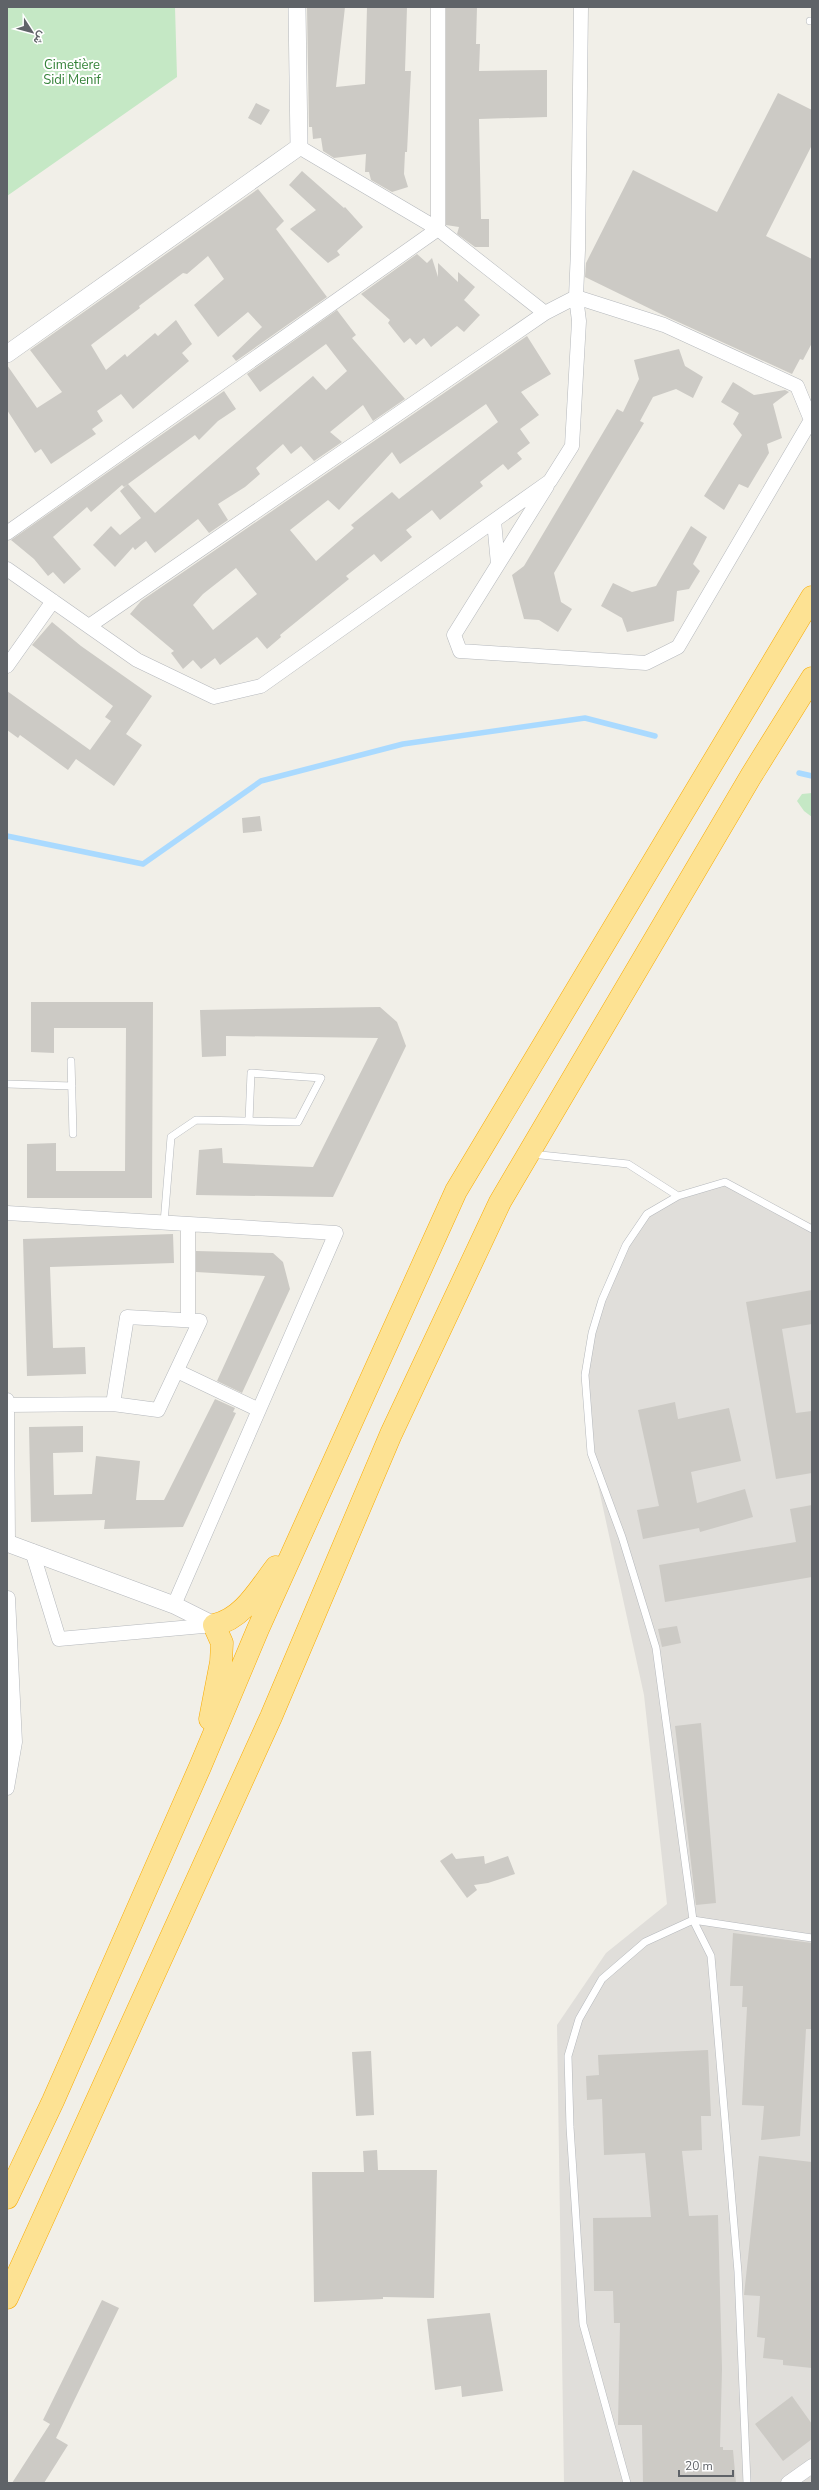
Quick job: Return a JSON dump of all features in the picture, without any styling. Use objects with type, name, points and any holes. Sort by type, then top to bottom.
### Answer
[{"type":"highway","points":[[7,2198],[53,2100],[200,1766],[258,1629],[456,1191],[812,597]]},
{"type":"highway","points":[[7,2298],[271,1717],[390,1434],[500,1202],[751,776],[812,678]]},
{"type":"highway","points":[[200,1766],[221,1662],[222,1643],[214,1625],[230,1620],[247,1605],[300,1536]]},
{"type":"street","points":[[297,7],[298,147]]},
{"type":"street","points":[[438,7],[438,230]]},
{"type":"street","points":[[89,626],[545,313],[576,297],[664,325],[797,386],[812,420],[678,647],[646,663],[460,651],[454,635],[572,446],[579,321],[576,297],[581,7]]},
{"type":"street","points":[[298,147],[438,230],[545,313]]},
{"type":"street","points":[[7,354],[298,147]]},
{"type":"street","points":[[7,533],[438,230]]},
{"type":"street","points":[[7,569],[137,660],[214,697],[261,686],[550,480]]},
{"type":"street","points":[[494,521],[498,564]]},
{"type":"street","points":[[7,666],[52,601]]},
{"type":"street","points":[[7,1213],[336,1233],[174,1605]]},
{"type":"street","points":[[188,1224],[188,1320]]},
{"type":"street","points":[[7,1405],[113,1404],[158,1410],[200,1320],[127,1317],[113,1404]]},
{"type":"street","points":[[177,1371],[259,1410]]},
{"type":"street","points":[[7,1400],[8,1543],[174,1605],[214,1625]]},
{"type":"street","points":[[32,1551],[59,1639],[214,1625]]},
{"type":"street","points":[[7,1788],[14,1742],[8,1598]]},
{"type":"street","points":[[788,2483],[812,2466]]},
{"type":"lane","points":[[71,1061],[73,1134]]},
{"type":"lane","points":[[164,1222],[171,1137],[196,1120],[298,1122],[321,1078],[251,1073],[249,1121]]},
{"type":"lane","points":[[7,1084],[72,1086]]},
{"type":"lane","points":[[528,1154],[628,1164],[678,1196]]},
{"type":"lane","points":[[747,2483],[738,2272],[711,1956],[693,1920],[656,1648],[622,1537],[591,1453],[585,1375],[592,1333],[602,1300],[626,1246],[647,1214],[678,1196],[725,1182],[812,1229]]},
{"type":"lane","points":[[627,2483],[583,2324],[570,2127],[568,2056],[579,2019],[602,1979],[645,1942],[693,1920],[812,1938]]},
{"type":"shaded area","points":[[725,1182],[812,1229],[812,2483],[564,2483],[557,2025],[606,1953],[667,1904],[644,1695],[591,1453],[585,1375],[592,1333],[626,1245],[647,1214],[678,1196]]},
{"type":"green space","name":"Cimetière Sidi Menif","points":[[7,7],[175,7],[177,77],[7,196]]},
{"type":"green space","points":[[812,793],[812,817],[804,811],[797,801],[802,794]]},
{"type":"building","points":[[307,7],[345,7],[336,87],[365,84],[367,7],[407,7],[405,71],[411,71],[407,152],[405,152],[404,174],[408,187],[392,192],[371,180],[369,172],[365,172],[366,154],[334,158],[323,151],[321,138],[313,139],[312,127],[309,127]]},
{"type":"building","points":[[446,7],[477,7],[476,44],[480,44],[479,71],[547,70],[547,117],[479,119],[481,219],[489,219],[489,247],[475,247],[457,234],[459,227],[446,225]]},
{"type":"building","points":[[778,93],[812,110],[812,145],[766,236],[812,259],[812,343],[803,360],[800,359],[792,374],[665,316],[585,277],[586,263],[633,170],[717,212]]},
{"type":"building","points":[[256,103],[270,110],[261,125],[248,118]]},
{"type":"building","points":[[302,171],[344,208],[345,207],[363,227],[337,251],[340,255],[328,263],[290,229],[316,210],[289,185]]},
{"type":"building","points":[[258,189],[284,221],[276,229],[327,297],[236,361],[232,356],[262,327],[248,312],[218,337],[194,305],[224,279],[208,256],[187,274],[183,273],[139,306],[140,308],[91,345],[106,370],[125,354],[127,357],[155,333],[158,336],[176,320],[192,344],[182,353],[189,361],[133,409],[121,394],[97,411],[103,421],[92,429],[96,434],[51,464],[41,449],[35,453],[7,410],[7,365],[37,408],[62,392],[30,350]]},
{"type":"building","points":[[417,254],[427,263],[432,258],[438,277],[438,263],[458,282],[458,272],[475,287],[464,300],[480,315],[464,332],[457,326],[431,347],[424,338],[416,345],[410,338],[404,343],[388,323],[390,320],[361,294]]},
{"type":"building","points":[[337,310],[356,335],[352,338],[405,399],[373,421],[363,405],[330,432],[342,442],[314,461],[301,446],[291,454],[283,444],[256,468],[260,474],[245,487],[218,504],[228,520],[209,533],[198,519],[155,553],[146,541],[135,550],[133,547],[115,567],[93,545],[111,526],[120,535],[141,518],[120,491],[128,484],[155,513],[313,376],[326,390],[347,371],[326,344],[260,392],[247,374]]},
{"type":"building","points":[[527,336],[551,374],[521,392],[539,415],[520,429],[530,443],[517,453],[522,459],[508,470],[503,464],[480,482],[483,486],[440,520],[432,510],[406,530],[412,537],[381,562],[374,554],[346,576],[349,579],[280,635],[281,637],[267,649],[257,637],[220,665],[215,658],[201,669],[193,660],[183,669],[171,653],[174,651],[130,614],[141,601]],"holes":[[[486,404],[498,422],[399,499],[392,492],[351,525],[354,528],[316,561],[290,530],[328,500],[339,510],[392,452],[400,464]],[[236,568],[257,594],[213,630],[193,605],[203,594]]]},
{"type":"building","points":[[679,349],[685,366],[703,377],[693,398],[676,389],[653,397],[640,421],[644,423],[554,573],[561,602],[572,609],[558,632],[539,620],[524,619],[512,575],[524,566],[617,409],[623,412],[639,379],[634,360]]},
{"type":"building","points":[[733,382],[754,395],[785,390],[789,392],[773,404],[782,438],[767,444],[769,453],[748,488],[739,484],[724,510],[704,496],[742,435],[733,424],[739,413],[721,402]]},
{"type":"building","points":[[224,391],[236,409],[218,421],[199,440],[195,435],[124,487],[122,485],[91,512],[87,507],[53,537],[81,569],[64,584],[53,572],[48,576],[34,559],[11,540]]},
{"type":"building","points":[[691,526],[707,537],[693,564],[700,571],[689,589],[677,591],[674,621],[627,632],[622,618],[601,606],[613,583],[632,592],[656,586]]},
{"type":"building","points":[[52,622],[81,646],[152,696],[126,734],[142,745],[114,786],[76,759],[68,770],[20,735],[18,738],[7,730],[7,691],[90,750],[111,721],[105,717],[113,706],[32,645]]},
{"type":"building","points":[[260,816],[262,831],[243,833],[242,818]]},
{"type":"building","points":[[31,1002],[153,1002],[152,1198],[27,1198],[27,1144],[56,1143],[56,1171],[125,1171],[126,1028],[54,1028],[54,1053],[31,1052]]},
{"type":"building","points":[[380,1007],[397,1022],[406,1046],[333,1197],[196,1195],[199,1150],[222,1148],[223,1163],[313,1167],[378,1038],[226,1036],[226,1056],[202,1057],[200,1010]]},
{"type":"building","points":[[173,1234],[174,1263],[50,1267],[53,1348],[85,1347],[86,1374],[27,1376],[23,1239]]},
{"type":"building","points":[[196,1251],[273,1253],[283,1262],[290,1289],[242,1393],[217,1381],[265,1276],[196,1272]]},
{"type":"building","points":[[812,1290],[812,1324],[782,1329],[796,1413],[812,1411],[812,1473],[776,1479],[746,1302]]},
{"type":"building","points":[[215,1399],[235,1408],[233,1412],[236,1413],[183,1527],[104,1529],[105,1520],[31,1522],[29,1427],[83,1426],[83,1452],[53,1453],[54,1495],[92,1494],[96,1456],[140,1461],[136,1500],[164,1500]]},
{"type":"building","points":[[675,1402],[678,1419],[729,1408],[741,1461],[691,1472],[697,1503],[745,1489],[753,1517],[700,1532],[699,1528],[643,1539],[637,1510],[659,1506],[638,1410]]},
{"type":"building","points":[[812,1505],[812,1577],[665,1602],[659,1565],[796,1542],[790,1509]]},
{"type":"building","points":[[677,1626],[681,1643],[662,1647],[658,1629]]},
{"type":"building","points":[[701,1723],[716,1903],[696,1905],[675,1726]]},
{"type":"building","points":[[452,1853],[456,1859],[484,1856],[485,1864],[508,1856],[515,1874],[488,1883],[474,1885],[477,1890],[467,1898],[440,1861]]},
{"type":"building","points":[[733,1933],[812,1943],[812,2029],[806,2029],[800,2136],[761,2140],[764,2106],[742,2105],[747,2007],[742,2007],[743,1986],[730,1986]]},
{"type":"building","points":[[708,2050],[711,2116],[701,2116],[702,2150],[682,2151],[689,2216],[718,2215],[722,2369],[720,2447],[723,2447],[723,2450],[733,2450],[736,2483],[643,2483],[642,2425],[618,2425],[620,2323],[614,2323],[613,2291],[594,2291],[593,2218],[651,2217],[645,2153],[604,2155],[602,2099],[587,2100],[586,2076],[599,2075],[598,2055]]},
{"type":"building","points":[[371,2051],[374,2115],[356,2116],[352,2052]]},
{"type":"building","points":[[377,2150],[378,2170],[437,2170],[434,2298],[383,2297],[383,2299],[314,2302],[312,2172],[364,2172],[363,2151]]},
{"type":"building","points":[[759,2156],[812,2162],[812,2368],[783,2365],[783,2360],[763,2358],[765,2338],[757,2337],[760,2296],[744,2295]]},
{"type":"building","points":[[102,2300],[119,2308],[56,2438],[68,2445],[44,2483],[12,2483],[50,2424],[43,2420]]},
{"type":"building","points":[[490,2313],[503,2391],[462,2397],[461,2386],[435,2390],[427,2319]]},
{"type":"building","points":[[792,2396],[812,2424],[812,2439],[783,2461],[755,2424]]},
{"type":"waterway","points":[[7,836],[143,864],[261,781],[403,744],[585,718],[655,736]]},
{"type":"waterway","points":[[799,773],[812,776]]}]
